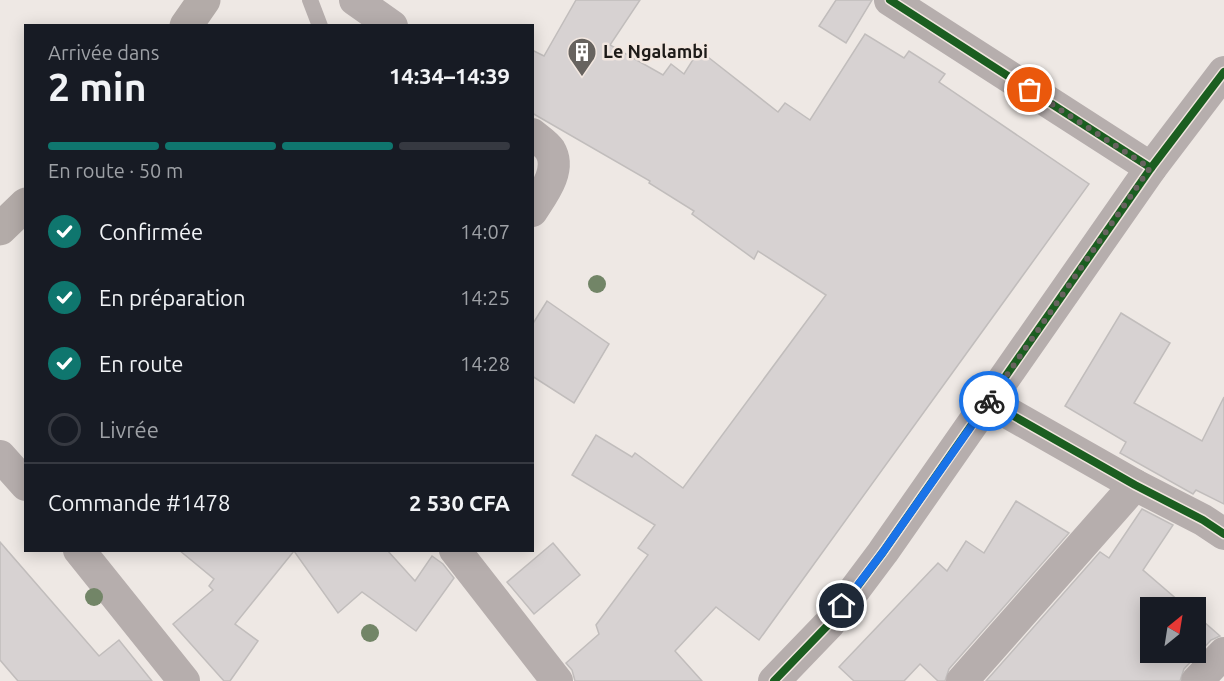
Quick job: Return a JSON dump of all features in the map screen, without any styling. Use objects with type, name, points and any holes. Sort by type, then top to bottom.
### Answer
[{"type":"highway","points":[[187,24],[204,0]]},
{"type":"highway","points":[[0,229],[24,206]]},
{"type":"street","points":[[355,0],[389,24]]},
{"type":"street","points":[[890,0],[1150,168]]},
{"type":"street","points":[[774,681],[829,624],[883,552],[1150,168],[1224,72]]},
{"type":"street","points":[[534,136],[550,150],[554,164],[549,184],[534,208]]},
{"type":"street","points":[[989,402],[1203,520],[1224,534]]},
{"type":"street","points":[[0,456],[24,482]]},
{"type":"street","points":[[962,681],[1135,484]]},
{"type":"street","points":[[81,552],[184,681]]},
{"type":"street","points":[[457,552],[557,681]]},
{"type":"street","points":[[1197,681],[1224,653]]},
{"type":"lane","points":[[310,0],[319,24]]},
{"type":"building","points":[[576,0],[640,0],[610,45],[663,75],[671,64],[684,74],[699,50],[778,112],[785,103],[810,120],[865,34],[904,58],[909,51],[945,74],[939,82],[1089,184],[759,640],[716,607],[675,651],[702,681],[575,681],[572,670],[566,663],[599,634],[596,625],[648,555],[638,548],[655,525],[572,475],[596,435],[632,457],[635,453],[683,488],[826,295],[758,251],[754,259],[692,214],[694,211],[649,183],[650,181],[534,114],[534,51],[544,56]]},
{"type":"building","points":[[836,0],[872,0],[846,43],[819,26]]},
{"type":"building","points":[[547,301],[609,344],[574,403],[534,377],[534,322]]},
{"type":"building","points":[[1121,313],[1170,343],[1134,403],[1202,441],[1224,397],[1224,504],[1196,490],[1193,494],[1120,453],[1126,442],[1065,406]]},
{"type":"building","points":[[1016,501],[1069,533],[949,669],[945,681],[938,681],[920,664],[904,681],[854,681],[839,667],[938,563],[947,571],[966,541],[984,553]]},
{"type":"building","points":[[1142,509],[1173,525],[1143,570],[1174,597],[1140,597],[1140,663],[1190,663],[1184,669],[1180,681],[986,681],[1100,552],[1109,558]]},
{"type":"building","points":[[0,542],[99,656],[119,640],[152,681],[18,681],[0,660]]},
{"type":"building","points":[[553,543],[580,575],[534,614],[507,582]]},
{"type":"building","points":[[181,552],[293,552],[235,624],[258,641],[230,681],[224,681],[173,624],[213,590],[209,586],[214,579]]},
{"type":"building","points":[[295,552],[389,552],[415,581],[432,556],[443,564],[454,578],[416,631],[362,592],[338,613]]},
{"type":"building","points":[[1206,624],[1220,636],[1206,645]]},
{"type":"cycle path","points":[[890,0],[1151,168]]},
{"type":"cycle path","points":[[774,681],[829,624],[883,552],[1151,168],[1224,72]]},
{"type":"cycle path","points":[[989,402],[1135,485],[1203,520],[1224,534]]},
{"type":"way so far","points":[[989,401],[1150,168],[1030,90]]},
{"type":"place","name":"Le Ngalambi","points":[[582,78]]},
{"type":"route","points":[[842,606],[883,552],[989,401]]}]
